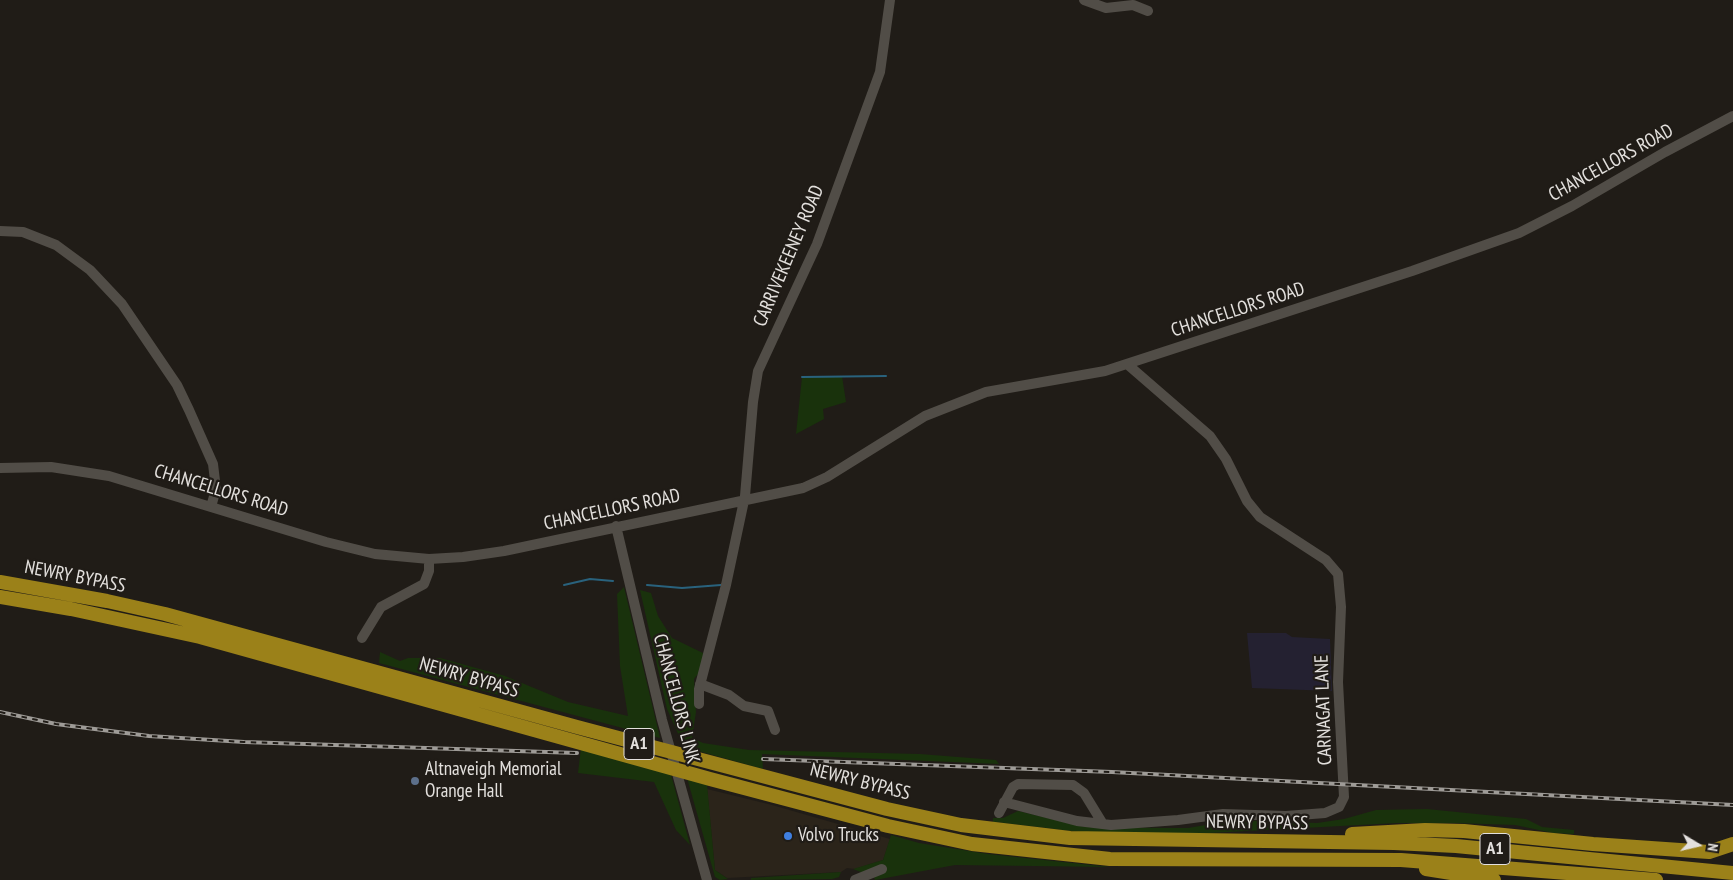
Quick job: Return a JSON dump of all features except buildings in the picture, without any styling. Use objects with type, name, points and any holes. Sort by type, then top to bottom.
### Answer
[{"type":"highway","name":"NEWRY BYPASS","points":[[0,582],[107,601],[165,614],[577,728],[888,809],[961,825],[1070,838],[1287,843],[1394,843],[1456,846],[1733,873]]},
{"type":"highway","name":"NEWRY BYPASS","points":[[0,597],[71,609],[200,637],[710,779],[888,826],[972,844],[1110,859],[1326,858],[1452,862],[1656,880]]},
{"type":"highway","points":[[1287,843],[1337,835],[1425,830],[1481,832],[1593,844],[1709,852],[1731,846]]},
{"type":"highway","points":[[1718,880],[1720,863],[1731,846]]},
{"type":"highway","points":[[1326,858],[1418,868],[1494,880]]},
{"type":"street","name":"CARRIVEKEENEY ROAD","points":[[744,500],[753,402],[758,371],[818,244],[880,72],[890,0]]},
{"type":"street","points":[[1084,0],[1106,8],[1133,5],[1148,11]]},
{"type":"street","name":"CHANCELLORS ROAD","points":[[0,468],[51,467],[109,476],[352,549],[393,557],[429,559],[480,555],[793,491],[814,483],[925,416],[970,397],[1004,387],[1084,376],[1128,364],[1412,271],[1519,232],[1572,206],[1665,152],[1733,116]]},
{"type":"street","points":[[0,231],[23,232],[56,245],[90,270],[122,304],[177,385],[190,410],[213,464],[216,489],[211,507]]},
{"type":"street","name":"CARNAGAT LANE","points":[[1004,802],[1077,820],[1103,824],[1153,822],[1223,814],[1312,815],[1334,811],[1339,807],[1344,797],[1338,682],[1341,607],[1338,574],[1326,560],[1260,517],[1247,501],[1226,459],[1210,436],[1128,364]]},
{"type":"street","points":[[699,704],[700,684],[736,542],[744,500]]},
{"type":"street","name":"CHANCELLORS LINK","points":[[616,526],[662,720],[707,880]]},
{"type":"street","points":[[362,638],[381,607],[424,584],[429,572],[429,559]]},
{"type":"street","points":[[700,684],[729,695],[744,706],[768,711],[776,730]]},
{"type":"street","points":[[999,812],[1013,787],[1018,784],[1073,785],[1084,793],[1103,824]]},
{"type":"street","points":[[855,880],[867,878],[882,869]]},
{"type":"shaded area","points":[[1247,633],[1286,633],[1292,637],[1330,639],[1332,691],[1252,688]]},
{"type":"shaded area","points":[[707,789],[772,805],[890,839],[883,860],[855,869],[847,868],[841,872],[727,878],[715,870]]},
{"type":"green space","points":[[842,376],[846,402],[823,409],[824,419],[796,434],[802,377]]},
{"type":"green space","points":[[624,587],[660,738],[379,663],[380,652],[400,661],[408,658],[440,658],[505,676],[568,702],[628,716],[620,666],[617,594]]},
{"type":"green space","points":[[640,590],[651,593],[658,616],[672,638],[705,654],[702,669],[694,679],[696,712],[692,738],[703,743],[749,750],[920,754],[996,760],[999,764],[762,754],[763,769],[684,747],[667,709]]},
{"type":"green space","points":[[581,748],[670,771],[690,845],[676,830],[654,782],[578,773]]},
{"type":"green space","points":[[687,778],[707,784],[715,870],[728,879],[720,880],[715,877]]},
{"type":"green space","points":[[1427,809],[1526,819],[1542,827],[1574,830],[1574,834],[1553,833],[1515,825],[1455,823],[1397,823],[1191,834],[1080,832],[993,822],[993,818],[1003,818],[1018,811],[1085,827],[1188,828],[1235,820],[1317,823],[1344,819],[1376,810]]},
{"type":"green space","points":[[891,835],[919,843],[988,854],[1110,867],[955,865],[875,880],[874,877],[853,869],[883,860]]},
{"type":"green space","points":[[841,872],[839,877],[832,879],[751,880],[751,878]]},
{"type":"waterway","points":[[802,377],[886,376]]},
{"type":"waterway","points":[[564,585],[590,579],[613,581]]},
{"type":"waterway","points":[[647,585],[682,588],[721,585]]},
{"type":"railway","points":[[0,712],[56,724],[149,736],[244,742],[577,753]]},
{"type":"railway","points":[[763,759],[1112,772],[1733,805]]},
{"type":"place","name":"Altnaveigh Memorial Orange Hall","points":[[415,781]]},
{"type":"place","name":"Volvo Trucks","points":[[788,836]]}]
